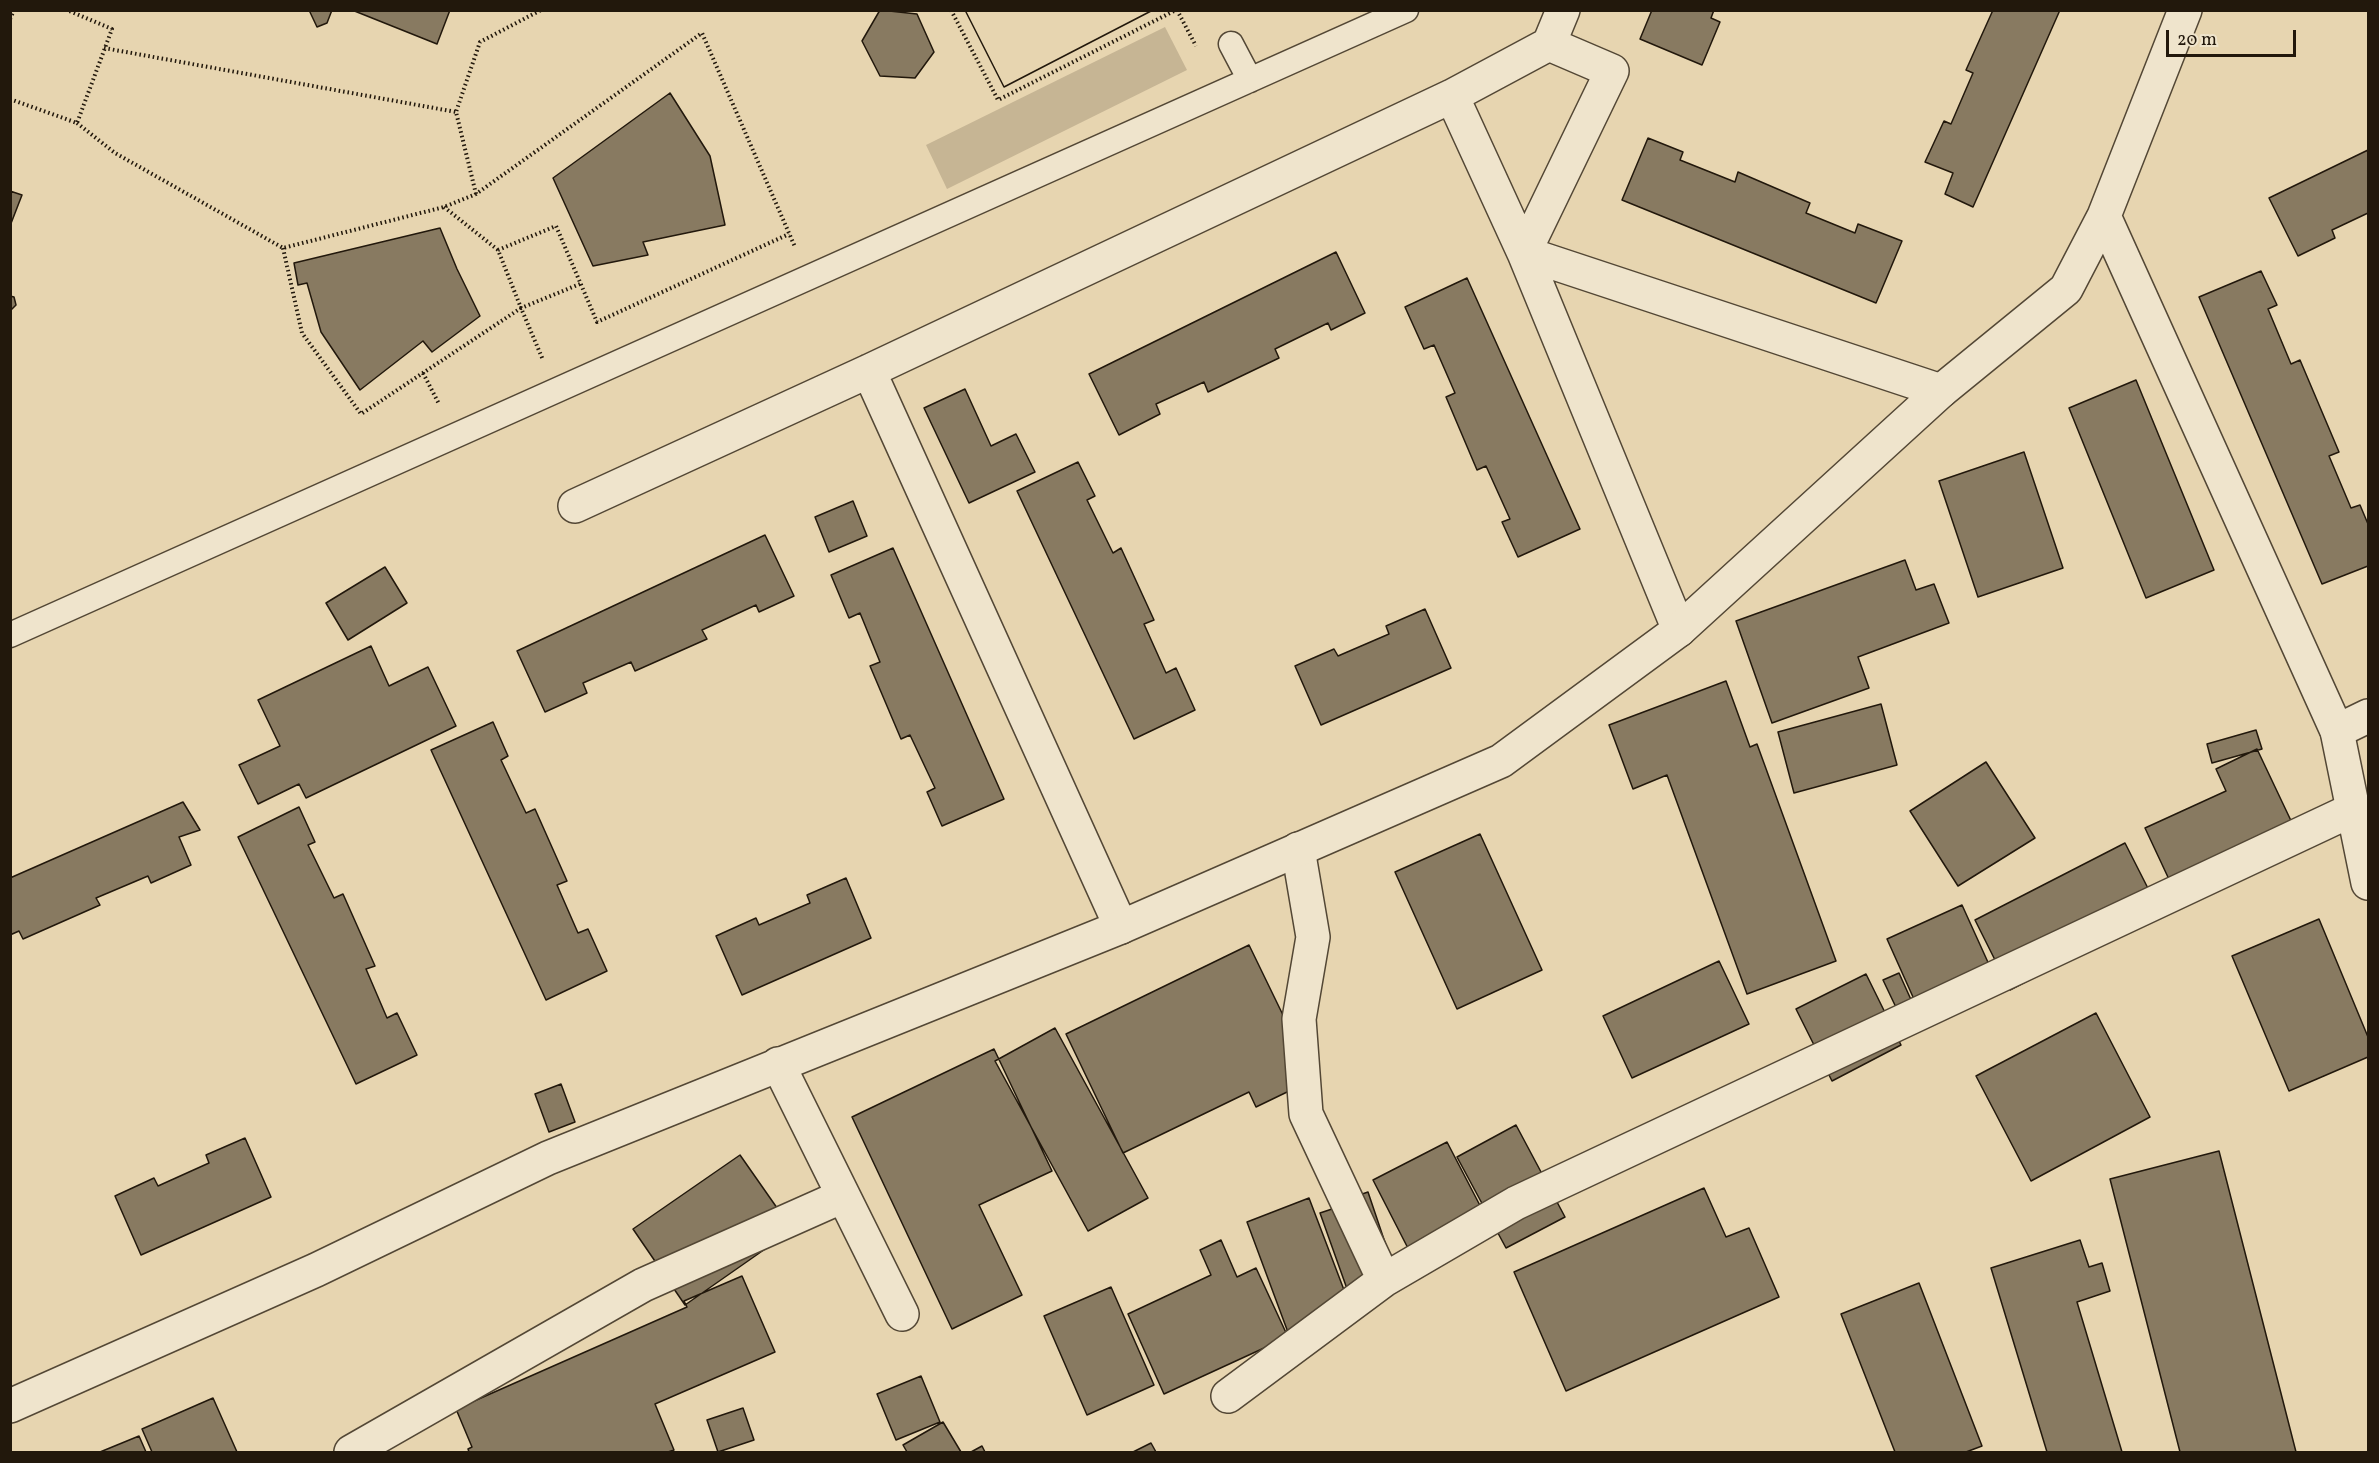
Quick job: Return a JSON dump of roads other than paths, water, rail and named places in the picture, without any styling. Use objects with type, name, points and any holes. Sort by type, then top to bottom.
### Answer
[{"type":"street","points":[[575,506],[869,371],[1452,96],[1549,44],[1563,10]]},
{"type":"street","points":[[10,1406],[316,1270],[548,1158],[1121,927],[1501,761],[1679,630],[1941,391],[2066,289],[2104,216],[2185,10]]},
{"type":"street","points":[[1524,253],[1612,71],[1549,44]]},
{"type":"street","points":[[1452,96],[1524,253],[1679,630]]},
{"type":"street","points":[[2104,216],[2337,731],[2368,883]]},
{"type":"street","points":[[1524,253],[1941,391]]},
{"type":"street","points":[[869,371],[1121,927]]},
{"type":"street","points":[[2337,731],[2368,716]]},
{"type":"street","points":[[1228,1396],[1384,1280],[1516,1203],[2354,809]]},
{"type":"street","points":[[1298,849],[1313,937],[1299,1019],[1306,1114],[1384,1280]]},
{"type":"street","points":[[778,1064],[902,1314]]},
{"type":"street","points":[[351,1452],[643,1285],[843,1196]]},
{"type":"lane","points":[[10,635],[1406,10]]},
{"type":"lane","points":[[1231,44],[1250,80]]}]
